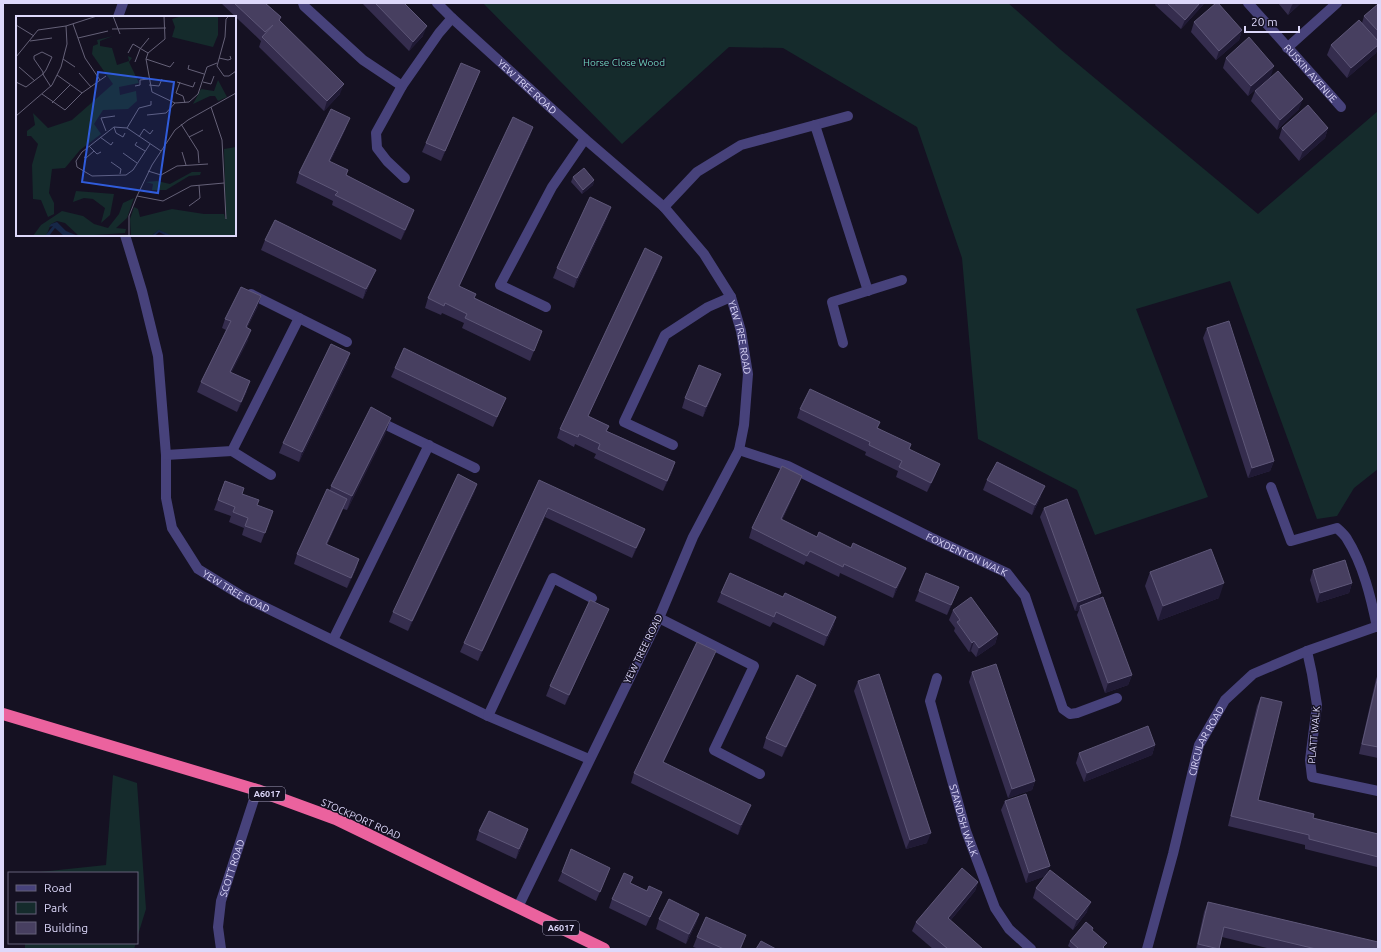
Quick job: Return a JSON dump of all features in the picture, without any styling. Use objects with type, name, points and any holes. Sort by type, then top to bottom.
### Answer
[{"type":"highway","name":"STOCKPORT ROAD","points":[[3,714],[257,790],[336,819],[604,949]]},
{"type":"street","points":[[118,16],[123,3]]},
{"type":"street","points":[[303,3],[304,6],[363,60],[402,86]]},
{"type":"street","name":"YEW TREE ROAD","points":[[437,3],[585,139],[664,207],[704,254],[731,298],[741,330],[748,374],[744,425],[739,450],[694,537],[659,618],[518,907]]},
{"type":"street","name":"RUSKIN AVENUE","points":[[1248,3],[1341,107]]},
{"type":"street","points":[[1287,48],[1338,3]]},
{"type":"street","points":[[405,178],[377,148],[376,133],[402,86],[439,33],[452,18]]},
{"type":"street","points":[[664,207],[696,172],[741,145],[848,116]]},
{"type":"street","points":[[815,125],[868,291]]},
{"type":"street","points":[[546,308],[500,285],[552,186],[585,139]]},
{"type":"street","name":"YEW TREE ROAD","points":[[125,236],[142,291],[158,356],[166,455],[166,498],[172,528],[198,569],[242,596],[488,716],[589,759]]},
{"type":"street","points":[[843,344],[832,302],[902,280]]},
{"type":"street","points":[[251,294],[347,342]]},
{"type":"street","points":[[673,445],[624,422],[665,335],[708,307],[731,298]]},
{"type":"street","points":[[232,451],[299,318]]},
{"type":"street","points":[[376,420],[475,468]]},
{"type":"street","points":[[333,640],[428,446]]},
{"type":"street","name":"FOXDENTON WALK","points":[[739,450],[788,466],[930,537],[1007,573],[1025,596],[1063,709],[1070,714],[1077,713],[1117,698]]},
{"type":"street","points":[[166,455],[232,451],[271,475]]},
{"type":"street","points":[[1271,487],[1291,541],[1337,528],[1347,538],[1357,558],[1378,626]]},
{"type":"street","points":[[488,716],[553,578],[592,598]]},
{"type":"street","points":[[659,618],[680,630],[754,666],[714,750],[760,774]]},
{"type":"street","name":"CIRCULAR ROAD","points":[[1147,949],[1173,854],[1199,745],[1225,700],[1253,674],[1307,651],[1378,626]]},
{"type":"street","name":"PLATT WALK","points":[[1307,651],[1317,705],[1310,760],[1312,777],[1378,791]]},
{"type":"street","name":"STANDISH WALK","points":[[937,678],[930,701],[966,831],[995,908],[1009,929],[1031,949]]},
{"type":"street","name":"SCOTT ROAD","points":[[221,949],[218,926],[221,900],[257,790]]},
{"type":"green space","name":"Horse Close Wood","points":[[483,3],[1008,3],[1061,50],[1258,214],[1378,111],[1378,469],[1354,488],[1337,516],[1317,519],[1230,281],[1136,309],[1208,497],[1095,535],[1077,490],[978,439],[962,258],[917,127],[783,48],[729,47],[622,144]]},
{"type":"green space","points":[[113,775],[137,783],[146,909],[138,935],[138,872],[40,872],[106,865]]},
{"type":"green space","points":[[25,944],[136,944],[134,949],[25,949]]},
{"type":"building","points":[[234,3],[265,3],[281,17],[279,20],[344,84],[327,101],[262,37],[273,25],[265,32]]},
{"type":"building","points":[[375,3],[404,3],[427,26],[413,42]]},
{"type":"building","points":[[1167,3],[1200,3],[1185,20]]},
{"type":"building","points":[[1216,3],[1218,3],[1242,30],[1219,51],[1194,22]]},
{"type":"building","points":[[1378,4],[1378,31],[1364,16]]},
{"type":"building","points":[[1359,20],[1378,41],[1378,45],[1351,68],[1331,45]]},
{"type":"building","points":[[1249,37],[1274,66],[1251,86],[1226,58]]},
{"type":"building","points":[[461,63],[480,71],[445,151],[426,143]]},
{"type":"building","points":[[1278,71],[1303,99],[1280,120],[1255,91]]},
{"type":"building","points":[[1308,105],[1328,128],[1303,151],[1282,128]]},
{"type":"building","points":[[331,109],[350,118],[329,161],[348,170],[346,175],[414,210],[405,230],[335,195],[338,192],[299,173]]},
{"type":"building","points":[[513,117],[533,127],[459,286],[476,294],[474,298],[542,331],[534,351],[465,318],[467,314],[445,303],[444,306],[428,298]]},
{"type":"building","points":[[584,168],[594,180],[583,190],[573,177]]},
{"type":"building","points":[[590,197],[611,207],[577,278],[557,268]]},
{"type":"building","points":[[275,220],[376,270],[366,289],[265,240]]},
{"type":"building","points":[[645,248],[662,257],[588,416],[609,426],[606,431],[675,462],[667,481],[598,449],[600,444],[579,434],[578,437],[560,429]]},
{"type":"building","points":[[241,287],[261,296],[246,327],[251,330],[230,372],[250,381],[241,402],[201,382],[231,321],[225,319]]},
{"type":"building","points":[[1229,321],[1274,461],[1252,468],[1207,328]]},
{"type":"building","points":[[331,344],[350,353],[302,452],[283,443]]},
{"type":"building","points":[[404,348],[506,398],[497,417],[395,368]]},
{"type":"building","points":[[699,365],[721,374],[706,407],[685,398]]},
{"type":"building","points":[[810,389],[880,422],[877,428],[911,444],[909,449],[940,464],[931,483],[899,467],[902,461],[869,445],[870,442],[800,409]]},
{"type":"building","points":[[371,407],[391,418],[352,496],[331,486]]},
{"type":"building","points":[[997,462],[1045,486],[1035,505],[987,480]]},
{"type":"building","points":[[782,466],[802,476],[781,519],[817,537],[819,532],[851,548],[853,543],[906,568],[896,588],[844,564],[843,567],[810,551],[807,556],[752,528]]},
{"type":"building","points":[[458,474],[477,484],[412,621],[393,612]]},
{"type":"building","points":[[539,480],[645,529],[636,548],[548,508],[482,651],[464,643]]},
{"type":"building","points":[[225,481],[244,488],[242,494],[259,500],[257,505],[273,511],[265,533],[245,526],[248,518],[233,512],[235,507],[218,500]]},
{"type":"building","points":[[327,489],[347,499],[326,544],[359,559],[351,578],[297,554]]},
{"type":"building","points":[[1067,499],[1101,593],[1078,602],[1044,508]]},
{"type":"building","points":[[1211,549],[1224,583],[1163,606],[1150,572]]},
{"type":"building","points":[[1345,560],[1352,583],[1320,593],[1313,570]]},
{"type":"building","points":[[730,573],[783,597],[785,593],[836,617],[827,636],[776,612],[774,617],[721,593]]},
{"type":"building","points":[[926,573],[959,587],[951,605],[919,591]]},
{"type":"building","points":[[971,597],[998,634],[979,648],[974,641],[972,643],[957,622],[960,620],[953,610]]},
{"type":"building","points":[[1103,597],[1132,675],[1108,683],[1080,606]]},
{"type":"building","points":[[590,600],[609,609],[569,695],[550,686]]},
{"type":"building","points":[[697,642],[716,651],[663,762],[751,805],[741,825],[634,773]]},
{"type":"building","points":[[996,664],[1035,781],[1012,789],[972,672]]},
{"type":"building","points":[[879,674],[931,833],[910,840],[858,681]]},
{"type":"building","points":[[797,675],[816,685],[786,747],[766,738]]},
{"type":"building","points":[[1378,676],[1378,747],[1362,744]]},
{"type":"building","points":[[1261,697],[1282,702],[1258,800],[1314,814],[1313,818],[1378,834],[1378,857],[1309,839],[1309,835],[1231,816]]},
{"type":"building","points":[[1148,726],[1155,745],[1087,773],[1079,753]]},
{"type":"building","points":[[1026,794],[1050,866],[1029,873],[1005,801]]},
{"type":"building","points":[[489,811],[528,829],[519,849],[479,831]]},
{"type":"building","points":[[571,849],[610,868],[600,892],[562,872]]},
{"type":"building","points":[[962,868],[978,882],[948,918],[983,949],[948,949],[916,922]]},
{"type":"building","points":[[1050,870],[1091,902],[1077,920],[1036,888]]},
{"type":"building","points":[[624,873],[633,877],[630,883],[647,891],[649,886],[662,892],[650,917],[612,899]]},
{"type":"building","points":[[669,899],[699,914],[689,934],[659,919]]},
{"type":"building","points":[[1208,902],[1378,942],[1378,949],[1316,949],[1224,927],[1219,949],[1198,944]]},
{"type":"building","points":[[706,917],[746,935],[740,949],[724,949],[697,937]]},
{"type":"building","points":[[1086,922],[1093,928],[1092,930],[1107,943],[1103,947],[1105,949],[1079,949],[1070,941]]},
{"type":"building","points":[[761,941],[776,949],[756,949]]}]
